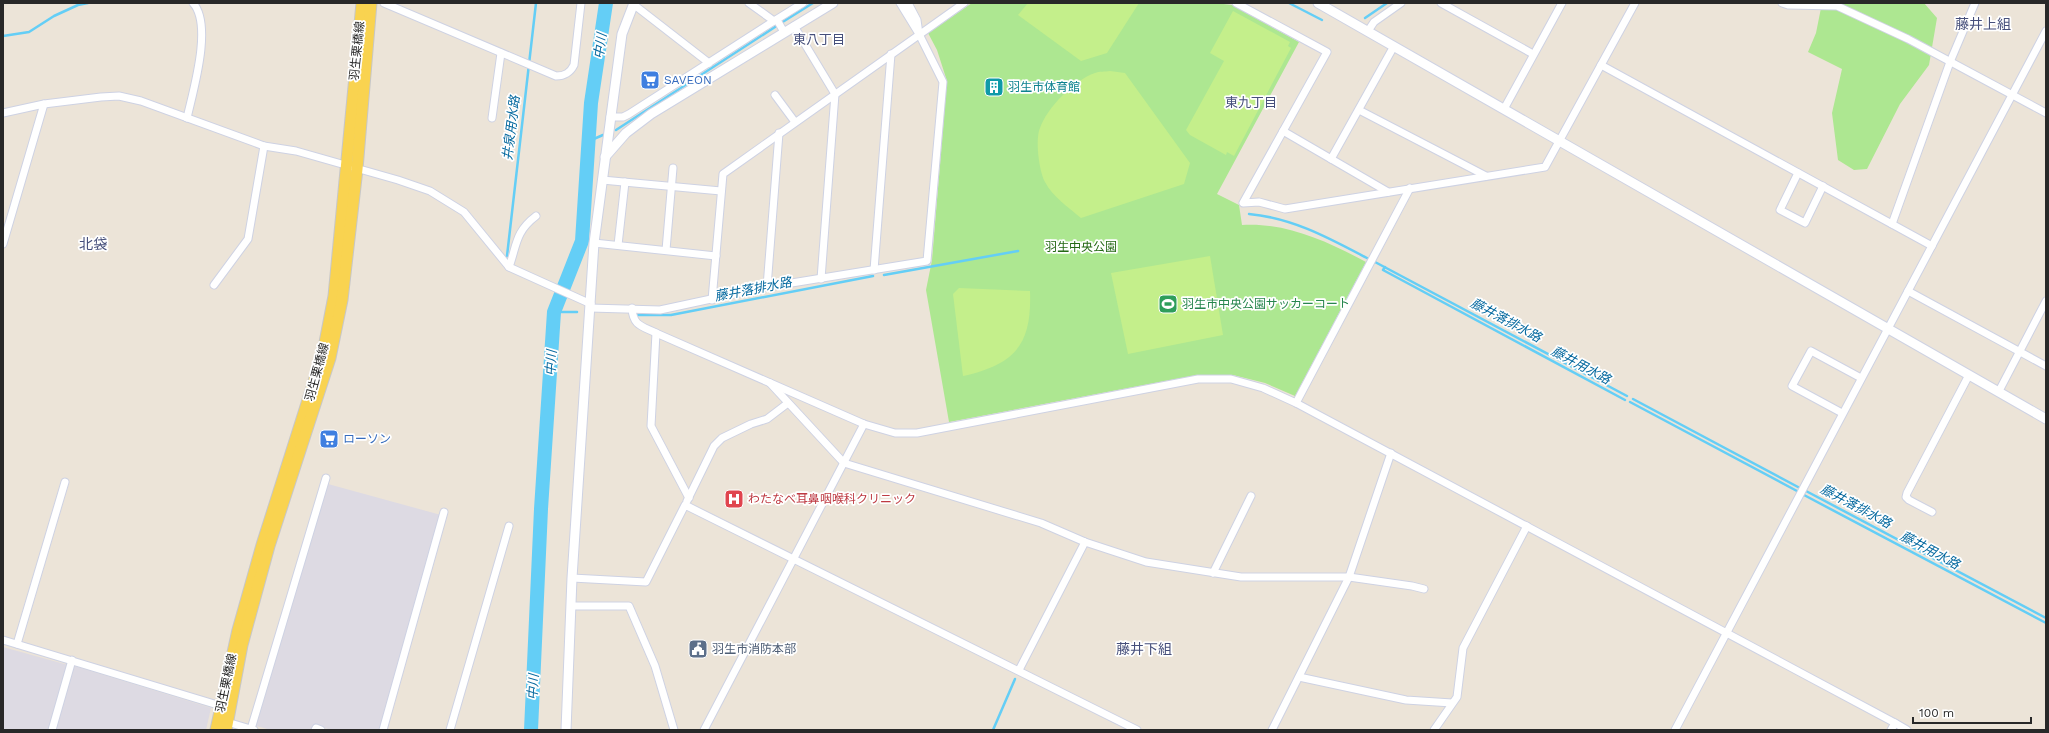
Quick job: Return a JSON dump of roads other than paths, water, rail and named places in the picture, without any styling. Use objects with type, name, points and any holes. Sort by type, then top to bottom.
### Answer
[{"type":"main road","name":"羽生栗橋線","points":[[216,730],[238,630],[262,545],[323,353],[334,296],[362,3]]},
{"type":"main road","name":"羽生栗橋線","points":[[227,726],[242,645],[269,546],[330,358],[342,300],[357,169],[371,3]]},
{"type":"street","points":[[187,118],[201,52],[203,27],[193,3]]},
{"type":"street","points":[[384,3],[556,76],[567,74],[574,65],[582,3]]},
{"type":"street","points":[[749,3],[776,20],[784,32]]},
{"type":"street","points":[[610,117],[623,117],[629,114],[803,3]]},
{"type":"street","points":[[605,157],[626,133],[651,114],[833,3]]},
{"type":"street","points":[[3,113],[44,104],[101,97],[119,96],[141,101],[264,146],[296,151],[430,191],[464,212],[509,267],[590,306],[660,310],[712,300],[766,287],[927,261],[943,82],[919,34],[900,3]]},
{"type":"street","points":[[908,3],[917,20],[919,34]]},
{"type":"street","points":[[712,300],[723,174],[964,3]]},
{"type":"street","points":[[1236,3],[1327,52],[1243,203],[1259,202],[1285,209],[1545,166],[1635,3]]},
{"type":"street","points":[[1318,3],[2046,419]]},
{"type":"street","points":[[1368,31],[1374,22],[1401,3]]},
{"type":"street","points":[[1441,3],[1533,54]]},
{"type":"street","points":[[1782,3],[1788,5],[1838,6],[1908,39],[2046,113]]},
{"type":"street","points":[[1892,224],[1950,62],[1975,3]]},
{"type":"street","points":[[566,730],[572,578],[594,243],[622,34],[633,4],[709,63]]},
{"type":"street","points":[[1504,109],[1558,4]]},
{"type":"street","points":[[794,26],[835,94],[821,279]]},
{"type":"street","points":[[1675,730],[2046,31]]},
{"type":"street","points":[[1331,159],[1394,46]]},
{"type":"street","points":[[492,118],[500,53]]},
{"type":"street","points":[[874,270],[891,54]]},
{"type":"street","points":[[1601,65],[1932,246]]},
{"type":"street","points":[[775,95],[795,122]]},
{"type":"street","points":[[3,244],[44,104]]},
{"type":"street","points":[[1359,110],[1486,176]]},
{"type":"street","points":[[1283,131],[1388,192]]},
{"type":"street","points":[[766,287],[779,133]]},
{"type":"street","points":[[214,285],[248,239],[264,146]]},
{"type":"street","points":[[666,250],[673,168]]},
{"type":"street","points":[[1798,173],[1780,210],[1805,222],[1823,186]]},
{"type":"street","points":[[602,180],[721,191]]},
{"type":"street","points":[[618,245],[625,182]]},
{"type":"street","points":[[1296,403],[1410,188]]},
{"type":"street","points":[[509,267],[520,232],[525,224],[536,216]]},
{"type":"street","points":[[594,243],[716,256]]},
{"type":"street","points":[[1908,291],[2046,366]]},
{"type":"street","points":[[1999,391],[2046,301]]},
{"type":"street","points":[[632,308],[632,318],[635,322],[656,333],[767,380],[864,424],[895,433],[917,434],[1198,379],[1231,379],[1263,388],[1296,403],[1391,453],[1726,632],[1893,727],[1907,730]]},
{"type":"street","points":[[656,333],[651,426],[687,501],[795,559],[1136,730]]},
{"type":"street","points":[[1842,413],[1792,386],[1810,351],[1861,378]]},
{"type":"street","points":[[1932,512],[1909,500],[1906,497],[1907,493],[1969,375]]},
{"type":"street","points":[[767,380],[844,463],[1041,524],[1085,542],[1146,562],[1241,577],[1349,577],[1424,589]]},
{"type":"street","points":[[572,578],[646,582],[714,446],[722,438],[751,424],[767,419],[788,403]]},
{"type":"street","points":[[704,730],[795,559],[864,424]]},
{"type":"street","points":[[1272,730],[1349,577],[1391,453]]},
{"type":"street","points":[[227,726],[252,730],[326,478]]},
{"type":"street","points":[[17,644],[65,482]]},
{"type":"street","points":[[1213,572],[1251,496]]},
{"type":"street","points":[[383,730],[444,512]]},
{"type":"street","points":[[450,730],[509,526]]},
{"type":"street","points":[[1434,730],[1457,697],[1463,648],[1526,526]]},
{"type":"street","points":[[1019,670],[1085,542]]},
{"type":"street","points":[[571,606],[629,606],[655,666],[674,730]]},
{"type":"street","points":[[3,640],[221,706]]},
{"type":"street","points":[[52,730],[72,660]]},
{"type":"street","points":[[1299,677],[1406,700],[1452,703]]},
{"type":"street","points":[[315,730],[316,728],[321,730]]},
{"type":"waterway","points":[[3,36],[29,32],[54,16],[78,5],[88,3]]},
{"type":"waterway","name":"井泉用水路","points":[[507,256],[536,3]]},
{"type":"waterway","name":"中川","points":[[531,730],[541,509],[554,312],[582,241],[591,103],[606,3]]},
{"type":"waterway","points":[[781,23],[813,3]]},
{"type":"waterway","points":[[1289,3],[1322,20]]},
{"type":"waterway","points":[[1365,18],[1387,3]]},
{"type":"waterway","points":[[616,130],[775,27]]},
{"type":"waterway","points":[[589,141],[603,135]]},
{"type":"waterway","name":"藤井落排水路","points":[[1249,214],[1265,216],[1296,224],[1325,236],[1367,258]]},
{"type":"waterway","name":"藤井落排水路","points":[[884,275],[1018,251]]},
{"type":"waterway","name":"藤井用水路","points":[[1375,262],[1627,396]]},
{"type":"waterway","name":"藤井用水路","points":[[1385,267],[1383,270],[1625,400]]},
{"type":"waterway","name":"藤井落排水路","points":[[637,315],[671,315],[873,276]]},
{"type":"waterway","name":"藤井落排水路","points":[[554,312],[577,312]]},
{"type":"waterway","name":"藤井落排水路","points":[[1633,399],[1798,487]]},
{"type":"waterway","name":"藤井用水路","points":[[1630,402],[1797,491]]},
{"type":"waterway","name":"藤井落排水路","points":[[1806,491],[2046,618]]},
{"type":"waterway","name":"藤井用水路","points":[[1804,495],[2046,623]]},
{"type":"waterway","points":[[993,730],[1015,679]]},
{"type":"place","name":"SAVEON","points":[[650,80]]},
{"type":"place","name":"羽生市体育館","points":[[994,87]]},
{"type":"place","name":"羽生市中央公園サッカーコート","points":[[1168,304]]},
{"type":"place","name":"ローソン","points":[[329,439]]},
{"type":"place","name":"わたなべ耳鼻咽喉科クリニック","points":[[734,499]]},
{"type":"place","name":"羽生市消防本部","points":[[698,649]]},
{"type":"district","name":"藤井上組","points":[[1983,24]]},
{"type":"district","name":"東八丁目","points":[[819,39]]},
{"type":"district","name":"東九丁目","points":[[1251,102]]},
{"type":"district","name":"北袋","points":[[93,244]]},
{"type":"district","name":"藤井下組","points":[[1144,649]]},
{"type":"park label","name":"羽生中央公園","points":[[1081,247]]}]
